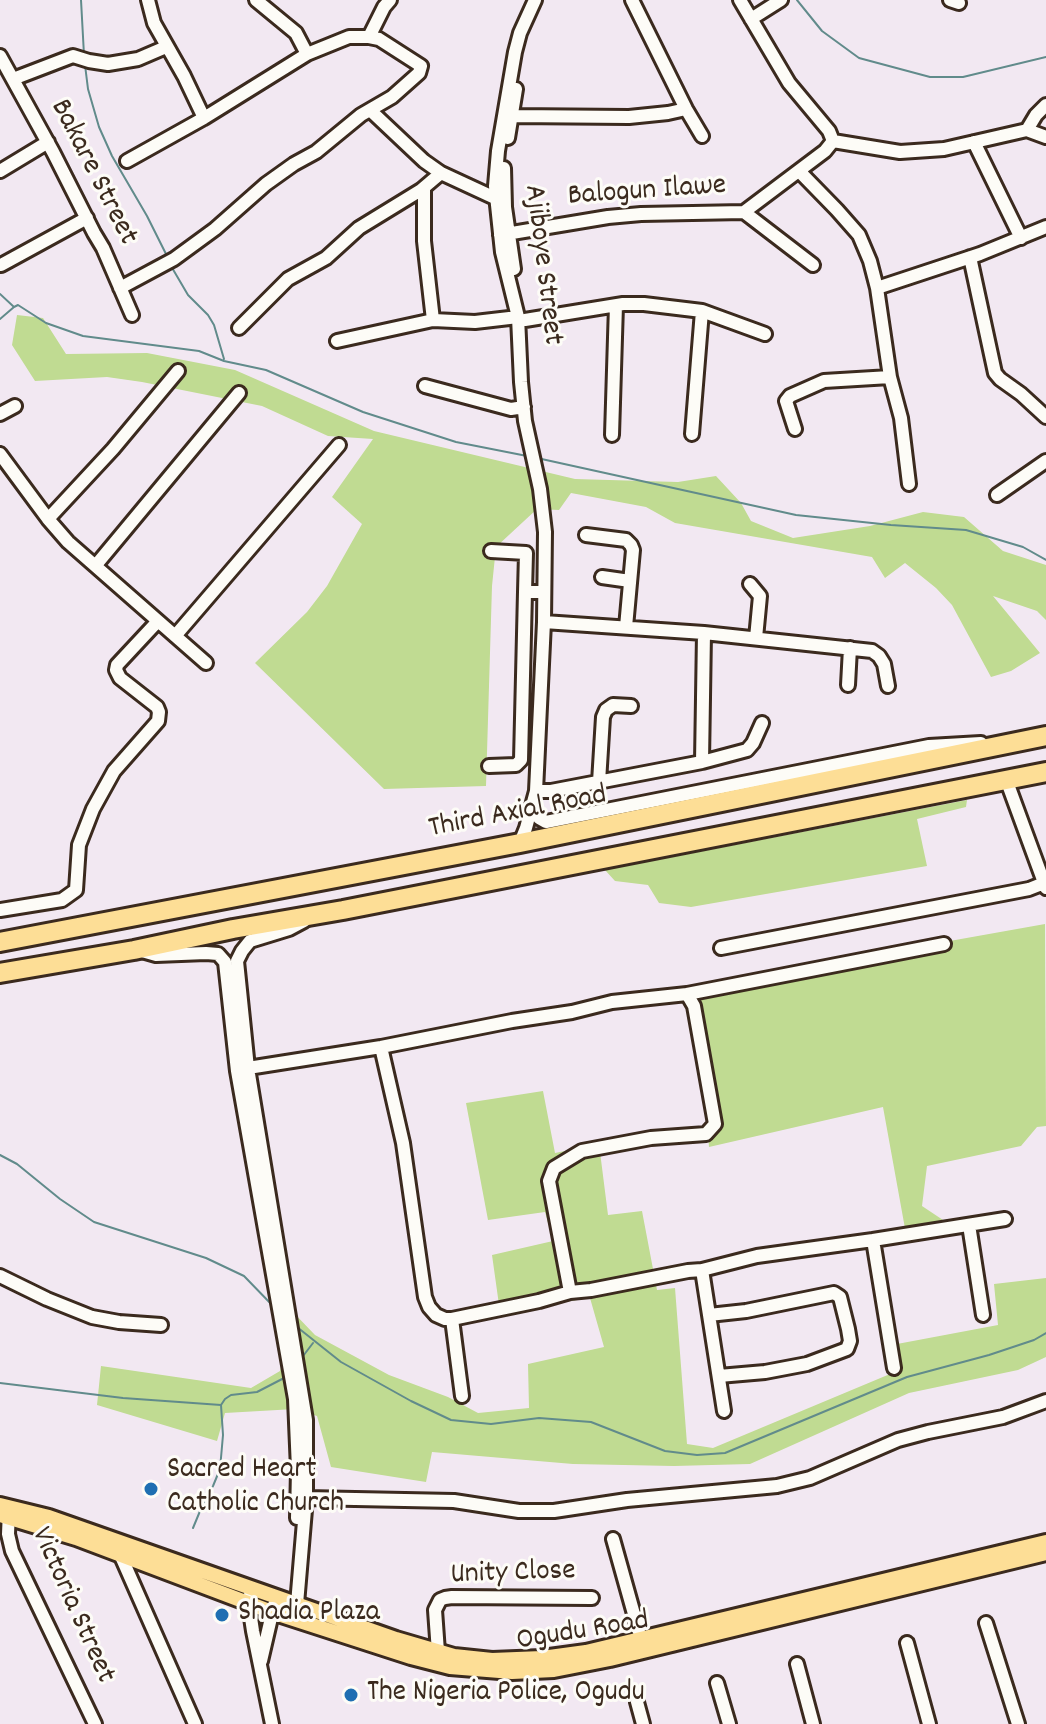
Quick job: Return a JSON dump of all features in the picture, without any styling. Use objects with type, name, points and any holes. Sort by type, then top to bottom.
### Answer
[{"type":"highway","name":"Third Axial Road","points":[[0,942],[520,843],[1046,736]]},
{"type":"highway","name":"Third Axial Road","points":[[0,973],[134,950],[1046,772]]},
{"type":"main road","name":"Ogudu Road","points":[[4,1511],[49,1517],[249,1596]]},
{"type":"main road","name":"Ogudu Road","points":[[4,1511],[120,1554],[286,1608],[433,1663],[490,1671],[565,1668],[1046,1542]]},
{"type":"main road","name":"Ogudu Road","points":[[286,1608],[438,1652],[516,1660],[586,1652],[641,1639],[704,1630],[1046,1553]]},
{"type":"street","points":[[148,0],[154,23],[204,118]]},
{"type":"street","points":[[256,0],[296,33],[307,54]]},
{"type":"street","points":[[369,37],[390,0]]},
{"type":"street","name":"Ajiboye Street","points":[[520,843],[536,791],[545,532],[524,406],[528,363],[522,318],[495,198],[498,151],[515,52],[535,0]]},
{"type":"street","name":"Ajiboye Street","points":[[504,234],[503,174],[518,75],[527,38],[544,0]]},
{"type":"street","points":[[632,0],[702,136]]},
{"type":"street","points":[[740,0],[789,83],[829,131],[829,146],[900,152],[944,149],[1027,130],[1046,137]]},
{"type":"street","points":[[751,19],[781,0]]},
{"type":"street","points":[[120,288],[160,268],[215,229],[266,184],[316,152],[361,115],[392,97],[419,73],[421,66],[379,39],[349,37],[307,54],[127,161]]},
{"type":"street","points":[[13,79],[73,56],[108,64],[127,62],[166,47]]},
{"type":"street","name":"Bakare Street","points":[[2,65],[48,142],[103,248],[132,315]]},
{"type":"street","points":[[1027,130],[1046,105]]},
{"type":"street","points":[[512,116],[629,117],[686,109]]},
{"type":"street","points":[[371,111],[441,173],[495,198]]},
{"type":"street","points":[[0,171],[48,142]]},
{"type":"street","points":[[974,142],[1021,238]]},
{"type":"street","name":"Balogun Ilawe","points":[[504,234],[608,217],[744,212],[829,146]]},
{"type":"street","points":[[799,171],[859,235],[870,261],[890,377],[901,418],[909,484]]},
{"type":"street","points":[[239,328],[288,279],[326,258],[359,228],[424,188],[441,173]]},
{"type":"street","points":[[424,188],[424,241],[433,320]]},
{"type":"street","points":[[744,212],[813,265]]},
{"type":"street","points":[[1,265],[87,218]]},
{"type":"street","points":[[877,288],[923,274],[1046,227]]},
{"type":"street","points":[[970,257],[995,373],[1046,417]]},
{"type":"street","points":[[337,341],[433,320],[475,322],[644,304],[702,311],[765,334]]},
{"type":"street","points":[[612,435],[616,305]]},
{"type":"street","points":[[692,434],[702,311]]},
{"type":"street","points":[[48,519],[113,449],[178,371]]},
{"type":"street","points":[[795,429],[786,401],[790,396],[824,381],[890,377]]},
{"type":"street","points":[[425,386],[511,409],[524,406]]},
{"type":"street","points":[[96,565],[239,393]]},
{"type":"street","points":[[0,414],[15,406]]},
{"type":"street","points":[[175,636],[339,445]]},
{"type":"street","points":[[0,454],[68,542],[206,663]]},
{"type":"street","points":[[997,495],[1046,461]]},
{"type":"street","points":[[586,535],[626,540],[631,545],[626,627]]},
{"type":"street","points":[[489,766],[516,765],[521,760],[526,553],[491,551]]},
{"type":"street","points":[[602,577],[630,581]]},
{"type":"street","points":[[750,584],[760,596],[756,638]]},
{"type":"street","points":[[525,592],[544,592]]},
{"type":"street","points":[[0,910],[62,900],[76,890],[79,845],[93,809],[114,771],[158,721],[157,707],[120,678],[116,670],[117,665],[158,621]]},
{"type":"street","points":[[544,622],[704,633],[872,651],[884,664],[888,686]]},
{"type":"street","points":[[702,762],[704,633]]},
{"type":"street","points":[[848,685],[850,648]]},
{"type":"street","points":[[599,782],[603,717],[613,705],[631,706]]},
{"type":"street","points":[[536,791],[551,791],[702,762],[747,750],[762,723]]},
{"type":"street","points":[[532,806],[539,818],[546,822],[929,746],[1005,744]]},
{"type":"street","points":[[721,948],[1045,886],[1006,779]]},
{"type":"street","points":[[243,1070],[237,961],[250,941],[289,929],[317,914]]},
{"type":"street","points":[[243,1070],[572,1012],[612,1002],[687,994],[944,944]]},
{"type":"street","points":[[134,950],[156,955],[218,954],[225,962],[299,1398],[306,1420],[306,1498],[286,1608]]},
{"type":"street","points":[[570,1292],[549,1181],[554,1168],[582,1151],[651,1138],[706,1134],[715,1124],[694,1006],[687,994]]},
{"type":"street","points":[[381,1047],[403,1143],[425,1297],[436,1315],[445,1319],[570,1292],[702,1270],[757,1256],[1005,1219]]},
{"type":"street","points":[[969,1225],[983,1315]]},
{"type":"street","points":[[873,1240],[894,1368]]},
{"type":"street","points":[[702,1270],[724,1411]]},
{"type":"street","points":[[0,1276],[92,1317],[161,1325]]},
{"type":"street","points":[[709,1315],[746,1311],[834,1293],[840,1297],[850,1341],[847,1349],[807,1364],[719,1376]]},
{"type":"street","points":[[452,1319],[462,1396]]},
{"type":"street","points":[[260,1664],[293,1587],[297,1543],[299,1398]]},
{"type":"street","points":[[306,1498],[454,1501],[519,1511],[554,1511],[627,1500],[777,1486],[810,1478],[898,1440],[1003,1417],[1046,1401]]},
{"type":"street","name":"Victoria Street","points":[[4,1511],[12,1551],[95,1724]]},
{"type":"street","points":[[613,1539],[641,1639]]},
{"type":"street","points":[[120,1554],[195,1724]]},
{"type":"street","points":[[249,1596],[272,1724]]},
{"type":"street","name":"Unity Close","points":[[438,1652],[435,1610],[440,1600],[445,1598],[592,1598]]},
{"type":"street","points":[[986,1623],[1018,1724]]},
{"type":"street","points":[[907,1643],[929,1724]]},
{"type":"street","points":[[797,1664],[813,1724]]},
{"type":"street","points":[[717,1683],[729,1724]]},
{"type":"street","points":[[637,1702],[643,1724]]},
{"type":"green space","points":[[17,315],[43,318],[66,354],[147,353],[235,370],[374,431],[575,479],[678,482],[716,476],[741,503],[751,521],[793,538],[870,526],[923,512],[964,517],[1003,551],[1046,565],[1046,620],[1037,611],[993,596],[1040,653],[1011,671],[991,677],[952,605],[905,563],[885,578],[872,557],[675,523],[646,507],[571,493],[559,510],[537,509],[496,547],[486,786],[384,789],[255,663],[307,612],[327,586],[362,524],[332,497],[373,439],[328,436],[262,406],[142,382],[107,377],[35,381],[12,345]]},
{"type":"green space","points":[[967,800],[966,807],[917,819],[927,866],[691,907],[659,903],[648,885],[615,881],[605,870]]},
{"type":"green space","points":[[1045,924],[1046,1126],[1037,1127],[1021,1146],[927,1166],[922,1206],[952,1226],[906,1234],[883,1107],[709,1147],[688,1012],[692,987]]},
{"type":"green space","points":[[543,1091],[555,1153],[599,1144],[608,1215],[642,1211],[657,1290],[675,1288],[687,1444],[713,1448],[902,1369],[897,1344],[998,1325],[994,1284],[1046,1278],[1046,1357],[1018,1370],[909,1393],[750,1464],[573,1464],[432,1452],[426,1482],[331,1467],[317,1416],[295,1409],[225,1413],[217,1441],[97,1405],[101,1366],[251,1388],[280,1371],[288,1342],[275,1320],[291,1310],[315,1335],[389,1375],[448,1397],[478,1413],[529,1408],[528,1364],[604,1347],[590,1298],[500,1312],[492,1255],[553,1241],[545,1212],[488,1220],[466,1103]]},
{"type":"waterway","points":[[81,0],[84,55]]},
{"type":"waterway","points":[[797,0],[822,31],[859,58],[930,77],[963,77],[1046,57]]},
{"type":"waterway","points":[[85,65],[99,127],[167,256]]},
{"type":"waterway","points":[[171,266],[188,295],[214,325],[224,359]]},
{"type":"waterway","points":[[0,294],[14,307],[18,305],[46,323],[83,336],[199,351],[224,361],[266,370],[363,412],[456,442],[527,456]]},
{"type":"waterway","points":[[0,319],[14,307]]},
{"type":"waterway","points":[[537,458],[796,515],[966,530],[1023,547],[1046,560]]},
{"type":"waterway","points":[[0,1155],[17,1164],[94,1222],[206,1258],[244,1276],[274,1307]]},
{"type":"waterway","points":[[297,1327],[341,1362],[451,1420],[491,1424],[539,1418],[591,1422],[665,1451],[697,1455],[725,1453],[907,1377],[989,1355],[1046,1333]]},
{"type":"waterway","points":[[300,1360],[313,1343]]},
{"type":"waterway","points":[[193,1528],[220,1469],[223,1435],[221,1405],[231,1395],[257,1392],[286,1377]]},
{"type":"waterway","points":[[0,1383],[123,1398],[221,1405]]},
{"type":"place","name":"Sacred Heart Catholic Church","points":[[151,1489]]},
{"type":"place","name":"Shadia Plaza","points":[[222,1615]]},
{"type":"place","name":"The Nigeria Police, Ogudu","points":[[351,1695]]}]
